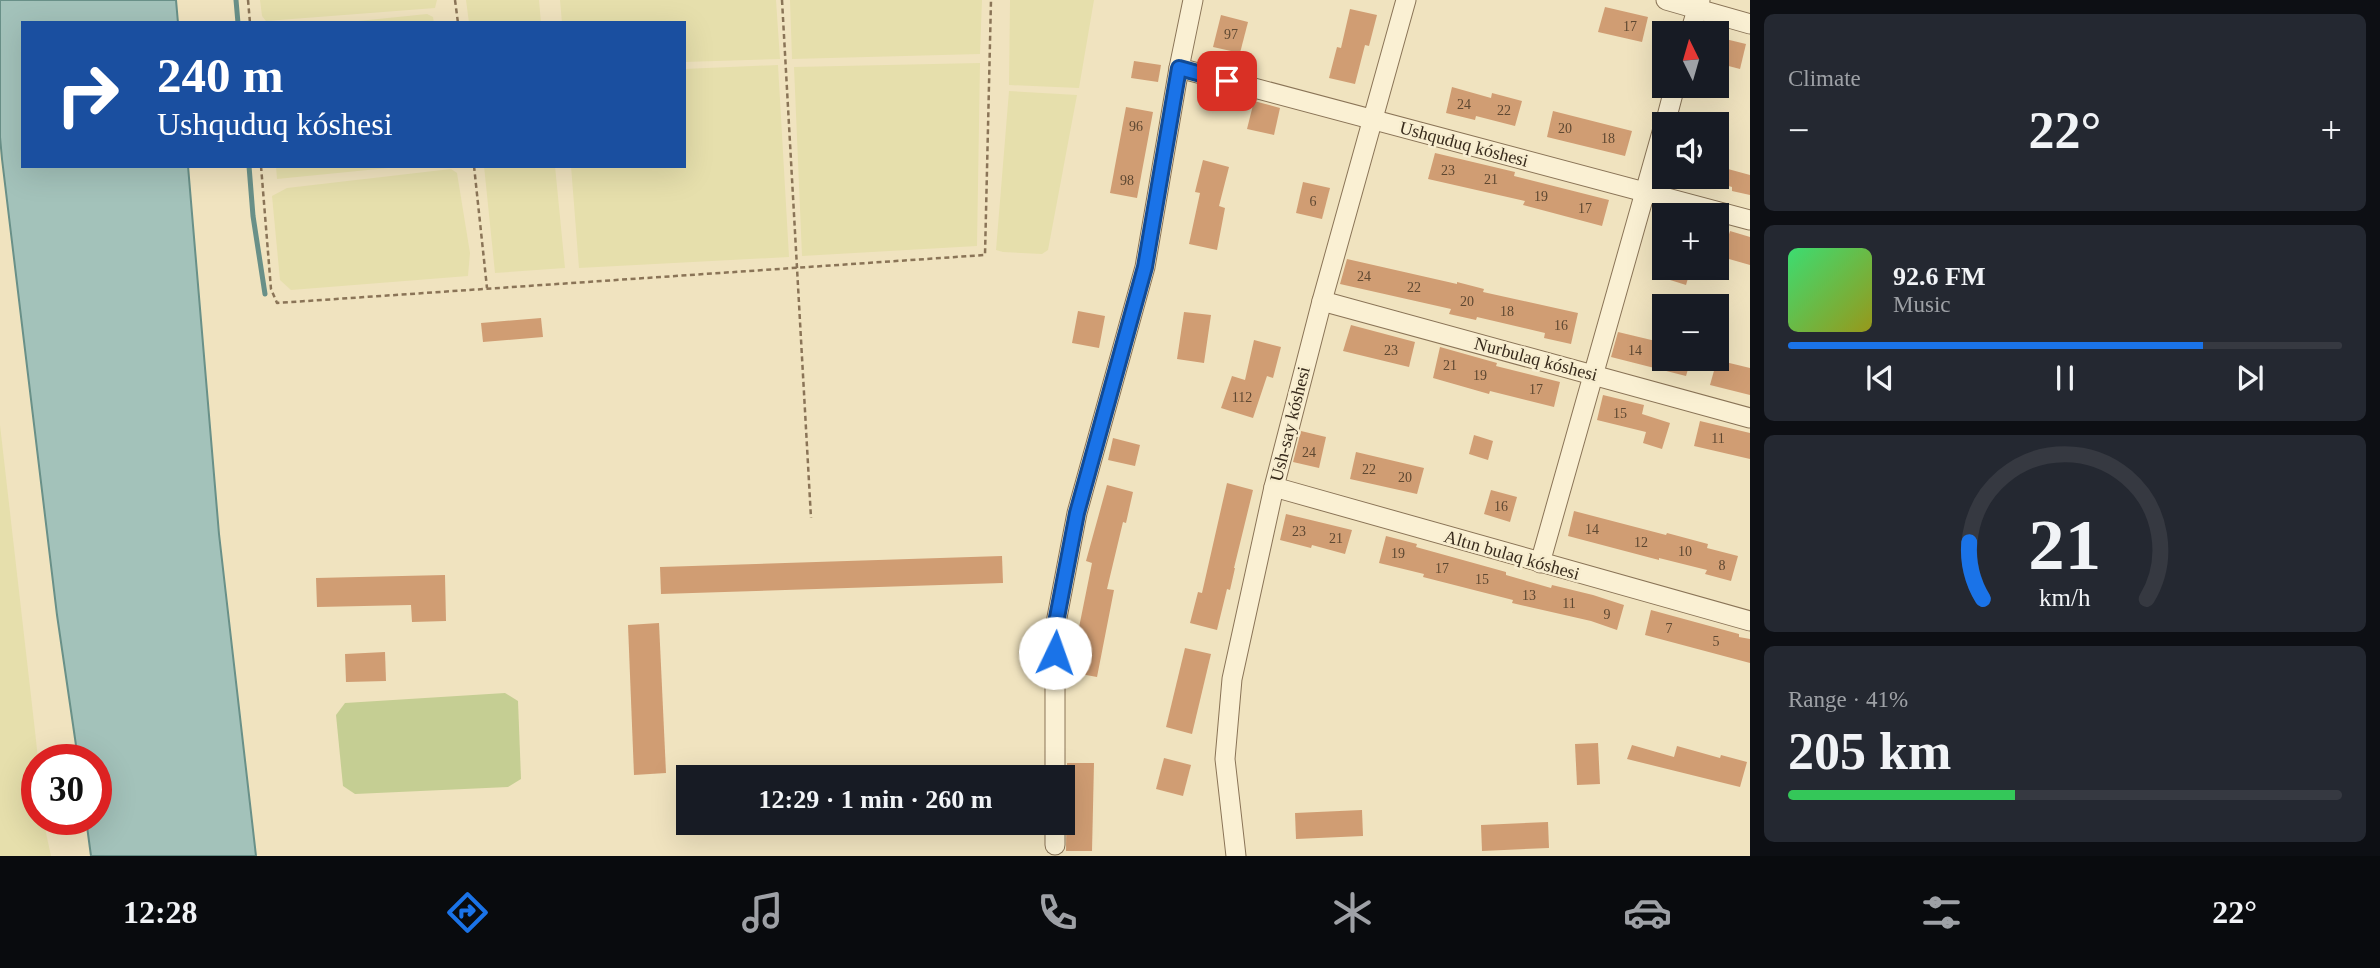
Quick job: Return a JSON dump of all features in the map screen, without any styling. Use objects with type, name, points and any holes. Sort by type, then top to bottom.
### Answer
[{"type":"street","points":[[1055,765],[1055,628],[1077,513],[1145,267],[1193,0]]},
{"type":"street","name":"Ush-say kóshesi","points":[[1236,856],[1225,759],[1232,679],[1274,487],[1322,301],[1406,0]]},
{"type":"street","points":[[1666,0],[1698,4],[1750,24]]},
{"type":"street","points":[[1693,21],[1698,4]]},
{"type":"street","name":"Ushquduq kóshesi","points":[[1179,68],[1750,220]]},
{"type":"street","points":[[1540,563],[1652,168]]},
{"type":"street","name":"Nurbulaq kóshesi","points":[[1322,301],[1750,418]]},
{"type":"street","name":"Altın bulaq kóshesi","points":[[1274,487],[1750,621]]},
{"type":"street","points":[[1055,835],[1055,845]]},
{"type":"path","points":[[248,0],[250,21]]},
{"type":"path","points":[[455,0],[458,21]]},
{"type":"path","points":[[782,0],[811,518]]},
{"type":"path","points":[[261,168],[271,289],[277,303],[985,255],[991,0]]},
{"type":"path","points":[[474,168],[487,289]]},
{"type":"shaded area","points":[[260,0],[437,0],[435,8],[266,21],[262,16]]},
{"type":"shaded area","points":[[466,0],[539,0],[541,21],[469,21]]},
{"type":"shaded area","points":[[560,0],[776,0],[780,59],[686,62],[686,21],[562,21]]},
{"type":"shaded area","points":[[790,0],[982,0],[980,54],[792,59]]},
{"type":"shaded area","points":[[1010,0],[1094,0],[1079,88],[1009,85]]},
{"type":"shaded area","points":[[427,14],[433,17],[434,21],[359,21]]},
{"type":"shaded area","points":[[980,63],[977,246],[802,256],[794,67]]},
{"type":"shaded area","points":[[778,65],[789,257],[579,268],[571,168],[686,168],[686,69]]},
{"type":"shaded area","points":[[1009,91],[1077,95],[1048,250],[1042,254],[996,250]]},
{"type":"shaded area","points":[[276,168],[388,168],[277,179]]},
{"type":"shaded area","points":[[484,168],[555,168],[565,268],[495,273]]},
{"type":"shaded area","points":[[451,169],[457,173],[470,253],[468,276],[291,290],[280,280],[272,196],[287,188]]},
{"type":"shaded area","points":[[0,425],[36,744],[21,744],[21,835],[46,835],[51,856],[0,856]]},
{"type":"green space","points":[[505,693],[518,701],[521,779],[508,787],[355,794],[343,786],[336,715],[345,703]]},
{"type":"water","points":[[0,0],[176,0],[178,21],[21,21],[21,168],[188,168],[219,534],[256,856],[91,856],[88,835],[112,835],[112,744],[76,744],[57,615],[2,159]]},
{"type":"building","points":[[1605,7],[1648,17],[1642,42],[1598,32]]},
{"type":"building","points":[[1350,9],[1377,15],[1369,46],[1365,45],[1355,84],[1329,78],[1337,47],[1341,48]]},
{"type":"building","points":[[1221,15],[1248,22],[1240,53],[1213,47]]},
{"type":"building","points":[[1729,40],[1746,44],[1740,69],[1729,66]]},
{"type":"building","points":[[1134,61],[1161,65],[1158,82],[1131,78]]},
{"type":"building","points":[[1452,87],[1491,98],[1492,93],[1522,101],[1515,126],[1476,116],[1475,120],[1446,113]]},
{"type":"building","points":[[1254,101],[1280,108],[1274,135],[1247,129]]},
{"type":"building","points":[[1126,107],[1153,112],[1137,198],[1110,193]]},
{"type":"building","points":[[1553,111],[1632,131],[1625,156],[1547,137]]},
{"type":"building","points":[[1435,153],[1515,172],[1514,176],[1609,200],[1602,226],[1523,205],[1525,201],[1428,179]]},
{"type":"building","points":[[1203,160],[1229,167],[1219,206],[1225,208],[1217,250],[1189,244],[1200,193],[1195,192]]},
{"type":"building","points":[[1729,169],[1750,175],[1750,195],[1732,191],[1732,187],[1729,186]]},
{"type":"building","points":[[1303,182],[1330,188],[1322,219],[1296,213]]},
{"type":"building","points":[[1730,231],[1750,237],[1750,265],[1729,259]]},
{"type":"building","points":[[1347,259],[1457,282],[1484,289],[1483,292],[1578,313],[1571,344],[1544,338],[1545,333],[1477,317],[1476,320],[1449,314],[1451,309],[1340,284]]},
{"type":"building","points":[[1670,280],[1687,280],[1686,285]]},
{"type":"building","points":[[1078,311],[1105,316],[1099,348],[1072,343]]},
{"type":"building","points":[[1184,312],[1211,315],[1204,363],[1177,359]]},
{"type":"building","points":[[541,318],[543,337],[483,342],[481,323]]},
{"type":"building","points":[[1351,325],[1415,342],[1409,367],[1343,351]]},
{"type":"building","points":[[1618,332],[1652,340],[1652,367],[1611,357]]},
{"type":"building","points":[[1254,340],[1281,347],[1273,378],[1267,376],[1253,418],[1221,408],[1232,376],[1245,380]]},
{"type":"building","points":[[1440,347],[1497,363],[1496,366],[1560,382],[1554,407],[1490,391],[1489,394],[1433,378]]},
{"type":"building","points":[[1729,363],[1750,368],[1750,395],[1710,385],[1714,371],[1729,371]]},
{"type":"building","points":[[1666,371],[1687,371],[1686,376]]},
{"type":"building","points":[[1603,395],[1644,405],[1642,414],[1670,423],[1662,449],[1643,443],[1646,432],[1597,420]]},
{"type":"building","points":[[1700,421],[1750,433],[1750,459],[1694,446]]},
{"type":"building","points":[[1301,431],[1326,437],[1319,468],[1293,462]]},
{"type":"building","points":[[1474,435],[1493,441],[1488,460],[1469,454]]},
{"type":"building","points":[[1113,438],[1140,445],[1135,466],[1108,460]]},
{"type":"building","points":[[1356,452],[1424,468],[1417,494],[1350,479]]},
{"type":"building","points":[[1227,483],[1253,490],[1230,590],[1227,589],[1217,630],[1190,623],[1198,592],[1202,593]]},
{"type":"building","points":[[1107,485],[1133,492],[1107,589],[1114,590],[1097,677],[1070,672],[1092,563],[1086,561]]},
{"type":"building","points":[[1491,490],[1517,497],[1510,522],[1484,514]]},
{"type":"building","points":[[1574,511],[1708,544],[1707,548],[1738,556],[1731,581],[1705,574],[1707,570],[1568,536]]},
{"type":"building","points":[[1286,514],[1352,530],[1345,554],[1280,540]]},
{"type":"building","points":[[1386,536],[1506,572],[1506,575],[1624,605],[1617,630],[1591,621],[1512,603],[1513,600],[1379,563]]},
{"type":"building","points":[[1002,556],[1003,583],[661,594],[660,567]]},
{"type":"building","points":[[445,575],[446,621],[412,622],[411,605],[317,607],[316,578]]},
{"type":"building","points":[[1651,610],[1750,639],[1750,663],[1645,635]]},
{"type":"building","points":[[659,623],[666,773],[634,775],[628,625]]},
{"type":"building","points":[[1185,648],[1211,654],[1192,734],[1166,727]]},
{"type":"building","points":[[385,652],[386,681],[346,682],[345,654]]},
{"type":"building","points":[[1598,743],[1600,784],[1577,785],[1575,744]]},
{"type":"building","points":[[1632,745],[1674,757],[1677,746],[1720,758],[1721,755],[1747,762],[1740,787],[1627,759]]},
{"type":"building","points":[[1164,758],[1191,765],[1183,796],[1156,789]]},
{"type":"building","points":[[1094,763],[1092,851],[1066,851],[1066,835],[1075,835],[1075,765],[1067,765]]},
{"type":"building","points":[[1362,810],[1363,836],[1296,839],[1295,813]]},
{"type":"building","points":[[1548,822],[1549,848],[1482,851],[1481,825]]},
{"type":"waterway","points":[[236,0],[238,21]]},
{"type":"waterway","points":[[249,168],[253,216],[265,294]]},
{"type":"route","points":[[1055,653],[1055,628],[1077,513],[1145,267],[1179,68],[1227,81]]}]
